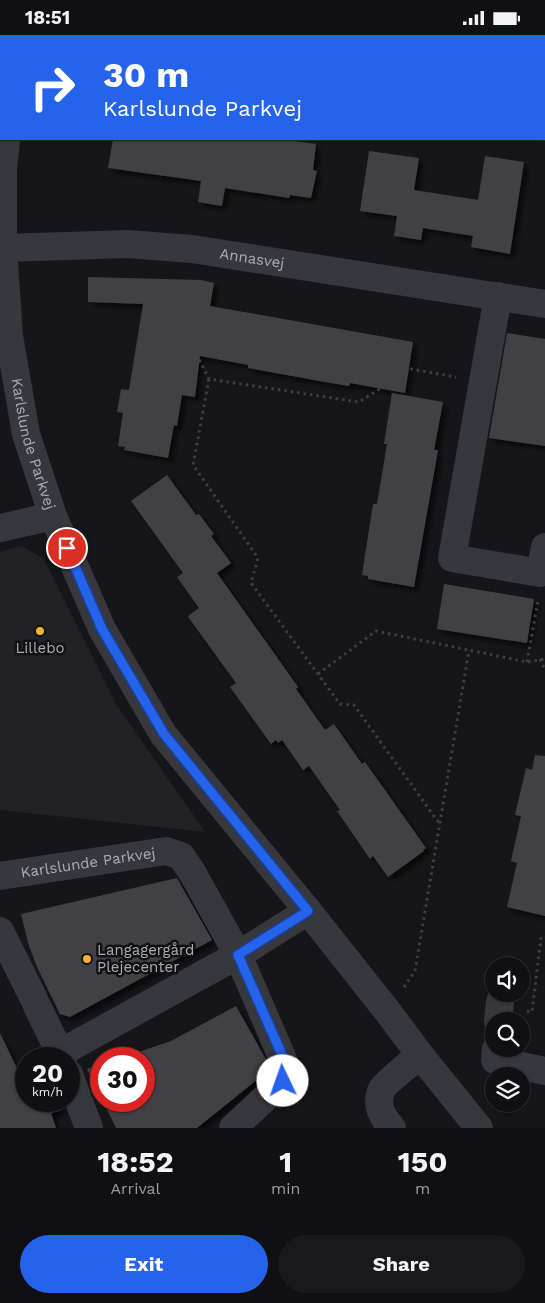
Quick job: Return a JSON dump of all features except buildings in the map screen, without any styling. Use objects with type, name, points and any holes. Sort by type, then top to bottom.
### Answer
[{"type":"street","name":"Karlslunde Parkvej","points":[[6,140],[3,170],[3,248],[9,336],[26,435],[53,516],[102,629],[164,734],[308,911],[420,1055],[480,1128]]},
{"type":"street","name":"Annasvej","points":[[3,248],[128,244],[192,249],[545,303]]},
{"type":"street","points":[[498,296],[452,558],[540,573],[545,547]]},
{"type":"street","points":[[0,528],[53,516]]},
{"type":"street","name":"Karlslunde Parkvej","points":[[0,876],[166,851],[180,856],[192,872],[238,955],[286,1064],[283,1081],[233,1128]]},
{"type":"street","points":[[80,1080],[238,955],[308,911]]},
{"type":"street","points":[[0,931],[55,1047]]},
{"type":"street","points":[[392,1128],[385,1121],[378,1103],[382,1087],[420,1055]]},
{"type":"street","points":[[495,1057],[495,1060],[545,1071]]},
{"type":"path","points":[[182,325],[209,379],[193,465],[258,558],[250,583],[340,705],[354,705],[439,823]]},
{"type":"path","points":[[209,379],[359,401],[411,369],[545,393]]},
{"type":"path","points":[[527,662],[540,587],[540,573]]},
{"type":"path","points":[[318,675],[376,631],[527,662],[545,659]]},
{"type":"path","points":[[388,1012],[415,971],[469,650]]},
{"type":"path","points":[[540,659],[545,670]]},
{"type":"path","points":[[499,1011],[532,1011],[541,937],[545,937]]},
{"type":"shaded area","name":"Lillebo","points":[[22,546],[44,559],[116,704],[205,832],[0,810],[0,552]]},
{"type":"place","name":"Lillebo","points":[[40,631]]},
{"type":"place","name":"Langagergård Plejecenter","points":[[87,959]]},
{"type":"route","points":[[67,548],[102,629],[164,734],[308,911],[238,955],[286,1064],[283,1081]]}]
